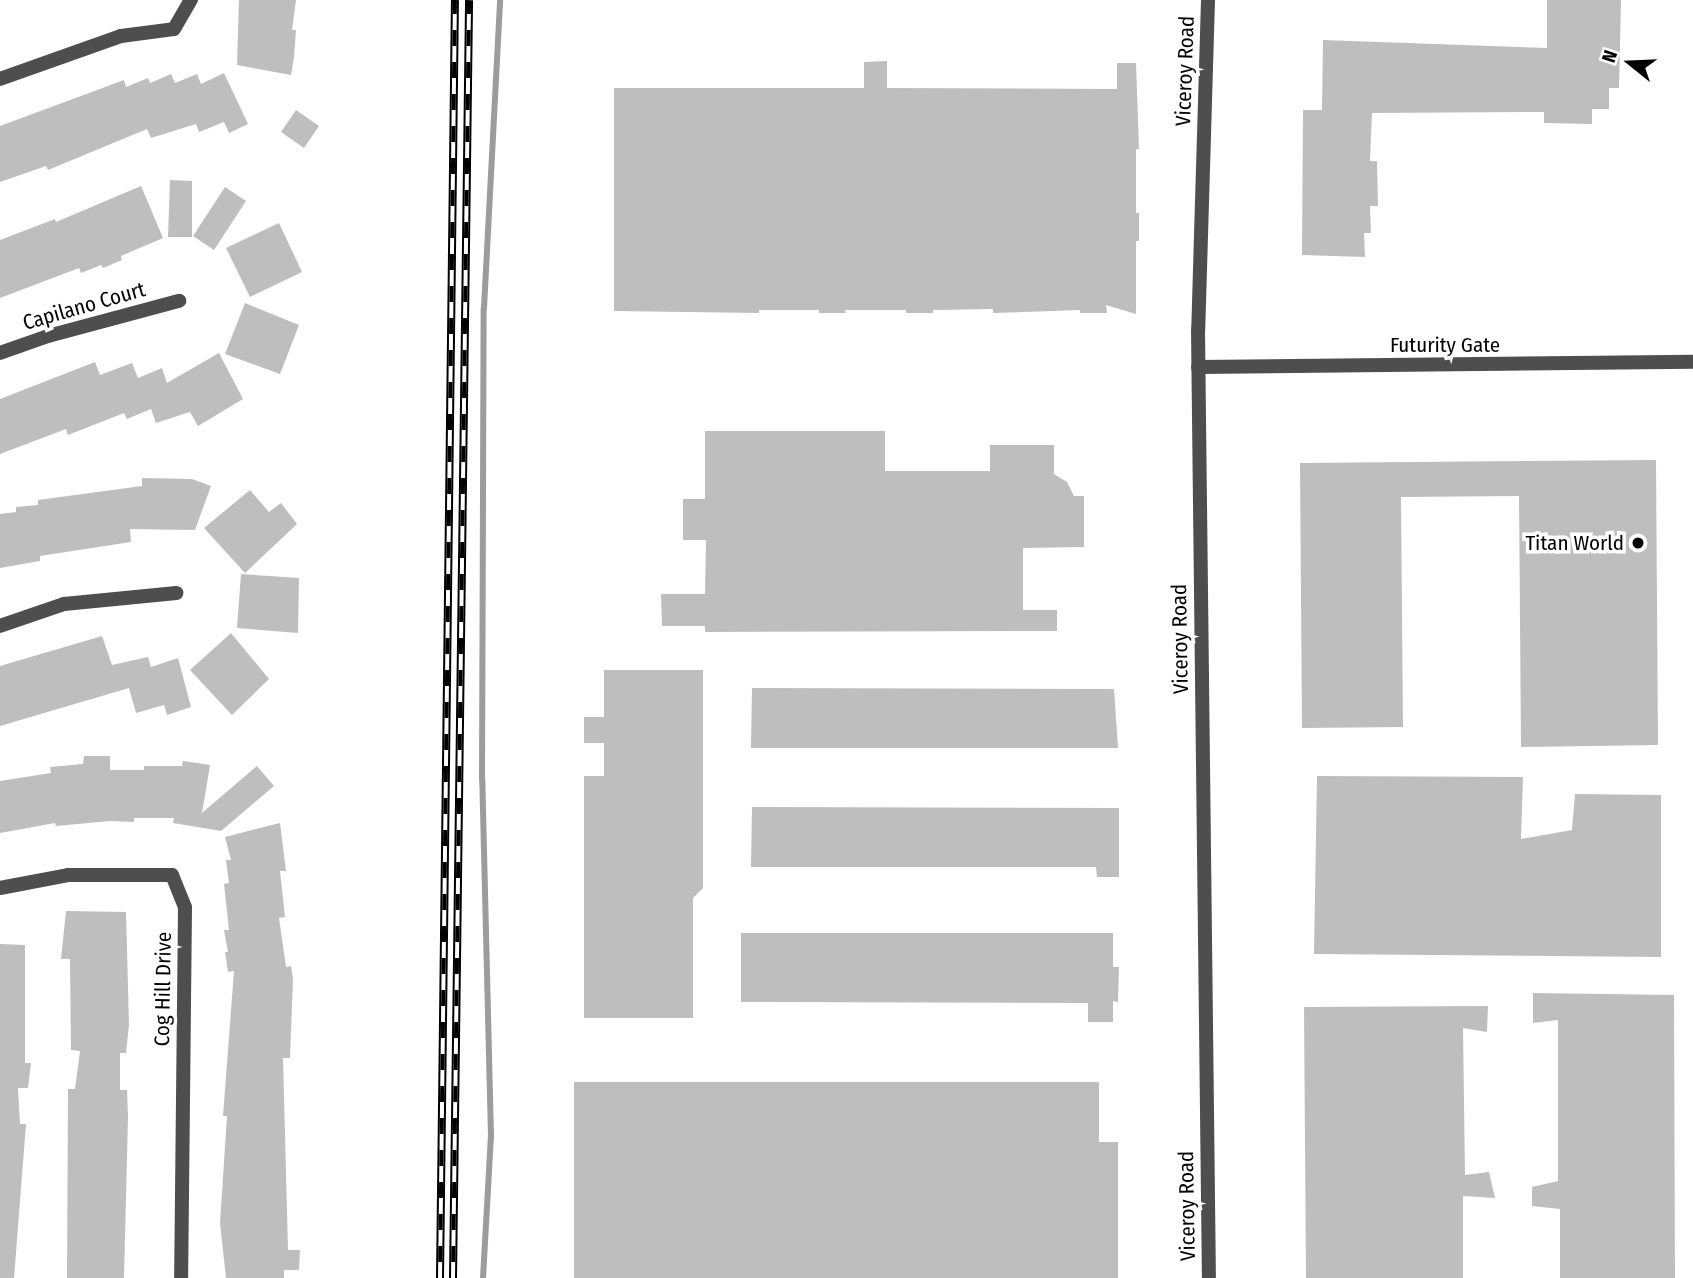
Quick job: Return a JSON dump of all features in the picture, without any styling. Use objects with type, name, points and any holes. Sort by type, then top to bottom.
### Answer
[{"type":"street","points":[[0,79],[121,36],[174,29],[191,0]]},
{"type":"street","name":"Viceroy Road","points":[[1208,0],[1198,367],[1209,1278]]},
{"type":"street","name":"Capilano Court","points":[[0,353],[48,336],[179,301]]},
{"type":"street","name":"Futurity Gate","points":[[1198,367],[1693,362]]},
{"type":"street","points":[[0,626],[64,604],[176,593]]},
{"type":"street","name":"Cog Hill Drive","points":[[0,888],[68,875],[172,875],[185,908],[181,1278]]},
{"type":"building","points":[[239,0],[296,0],[291,75],[237,65]]},
{"type":"building","points":[[1547,0],[1621,0],[1619,88],[1609,88],[1609,109],[1592,109],[1592,124],[1544,123],[1544,112],[1372,113],[1370,161],[1377,161],[1378,206],[1370,206],[1371,233],[1364,233],[1365,257],[1302,255],[1303,110],[1322,110],[1323,40],[1547,48]]},
{"type":"building","points":[[887,61],[887,88],[1117,89],[1117,63],[1136,63],[1139,149],[1136,149],[1136,213],[1139,213],[1139,241],[1136,241],[1136,314],[1106,305],[1107,313],[1080,313],[1080,310],[993,313],[993,309],[933,310],[933,313],[906,313],[906,310],[845,310],[846,313],[819,313],[819,310],[759,310],[759,313],[614,311],[614,88],[864,88],[864,62]]},
{"type":"building","points":[[224,73],[248,124],[229,133],[224,122],[199,132],[196,124],[151,138],[147,129],[48,170],[46,166],[0,182],[0,126],[124,80],[126,87],[148,78],[150,83],[171,74],[175,83],[197,74],[201,84]]},
{"type":"building","points":[[296,110],[319,126],[304,148],[281,132]]},
{"type":"building","points":[[170,180],[192,181],[192,237],[168,237]]},
{"type":"building","points":[[141,186],[163,238],[121,256],[122,260],[103,268],[101,265],[81,273],[79,268],[0,298],[0,240],[55,219],[56,222]]},
{"type":"building","points":[[225,187],[246,201],[214,250],[193,236]]},
{"type":"building","points":[[279,223],[302,272],[250,297],[226,248]]},
{"type":"building","points":[[245,303],[299,325],[280,374],[225,354]]},
{"type":"building","points":[[219,353],[243,399],[198,426],[190,412],[156,423],[151,409],[127,419],[124,413],[68,435],[66,429],[0,454],[0,399],[95,362],[100,375],[132,363],[138,378],[162,368],[167,383]]},
{"type":"building","points":[[705,431],[885,431],[885,471],[990,471],[990,445],[1054,445],[1054,474],[1067,482],[1074,496],[1084,496],[1084,547],[1023,548],[1023,610],[1057,610],[1057,631],[705,632],[705,626],[662,626],[661,594],[705,594],[706,540],[683,540],[683,499],[705,499]]},
{"type":"building","points":[[1656,460],[1658,745],[1521,747],[1519,496],[1401,497],[1403,727],[1302,728],[1300,463]]},
{"type":"building","points":[[142,478],[192,479],[211,486],[195,530],[130,529],[131,542],[40,556],[40,561],[0,568],[0,514],[16,512],[16,507],[38,505],[38,500],[142,486]]},
{"type":"building","points":[[250,490],[269,512],[281,503],[297,524],[245,573],[204,528]]},
{"type":"building","points":[[241,574],[299,578],[298,633],[237,628]]},
{"type":"building","points":[[231,633],[269,679],[232,715],[190,670]]},
{"type":"building","points":[[102,636],[112,665],[148,657],[151,667],[178,658],[191,707],[167,715],[164,705],[136,713],[129,688],[0,726],[0,666]]},
{"type":"building","points":[[604,670],[703,670],[703,888],[693,898],[693,1018],[584,1018],[584,776],[604,776],[604,743],[584,743],[584,717],[604,717]]},
{"type":"building","points":[[752,688],[1114,689],[1118,748],[751,748]]},
{"type":"building","points":[[84,756],[110,756],[110,770],[144,770],[144,766],[182,766],[183,761],[210,765],[202,813],[257,766],[274,786],[221,831],[173,823],[174,818],[134,818],[134,822],[110,821],[56,826],[55,823],[0,833],[0,781],[51,773],[50,767],[83,764]]},
{"type":"building","points":[[1317,776],[1523,777],[1521,839],[1572,830],[1575,794],[1661,795],[1661,957],[1314,954]]},
{"type":"building","points":[[752,807],[1119,808],[1119,877],[1097,877],[1096,867],[751,867]]},
{"type":"building","points":[[280,823],[286,871],[280,871],[285,917],[279,918],[286,967],[291,966],[293,979],[290,1058],[283,1058],[288,1250],[300,1250],[299,1270],[284,1270],[284,1278],[226,1278],[220,1223],[227,1116],[223,1116],[234,971],[228,972],[225,952],[228,952],[224,930],[229,930],[224,884],[229,883],[226,860],[231,860],[225,837]]},
{"type":"building","points":[[66,911],[126,912],[129,1025],[126,1053],[120,1053],[120,1090],[127,1090],[128,1117],[124,1278],[67,1278],[68,1089],[75,1089],[80,1051],[71,1050],[70,959],[61,959]]},
{"type":"building","points":[[741,933],[1113,933],[1113,967],[1119,967],[1118,1002],[1113,1001],[1113,1022],[1088,1022],[1088,1003],[741,1002]]},
{"type":"building","points":[[0,944],[25,945],[25,1063],[31,1063],[28,1088],[18,1088],[20,1124],[26,1124],[14,1278],[0,1278]]},
{"type":"building","points":[[1533,993],[1674,995],[1675,1278],[1560,1278],[1560,1209],[1532,1206],[1532,1187],[1558,1181],[1558,1020],[1533,1023]]},
{"type":"building","points":[[1488,1006],[1487,1032],[1463,1028],[1465,1175],[1489,1172],[1495,1198],[1463,1196],[1463,1278],[1306,1278],[1304,1007]]},
{"type":"building","points":[[574,1082],[1099,1082],[1099,1142],[1118,1142],[1118,1278],[574,1278]]},
{"type":"waterway","points":[[483,1278],[491,1137],[482,779],[484,308],[500,0]]},
{"type":"railway","points":[[440,1278],[455,0]]},
{"type":"railway","points":[[453,1278],[469,0]]},
{"type":"place","name":"Titan World","points":[[1638,543]]}]
